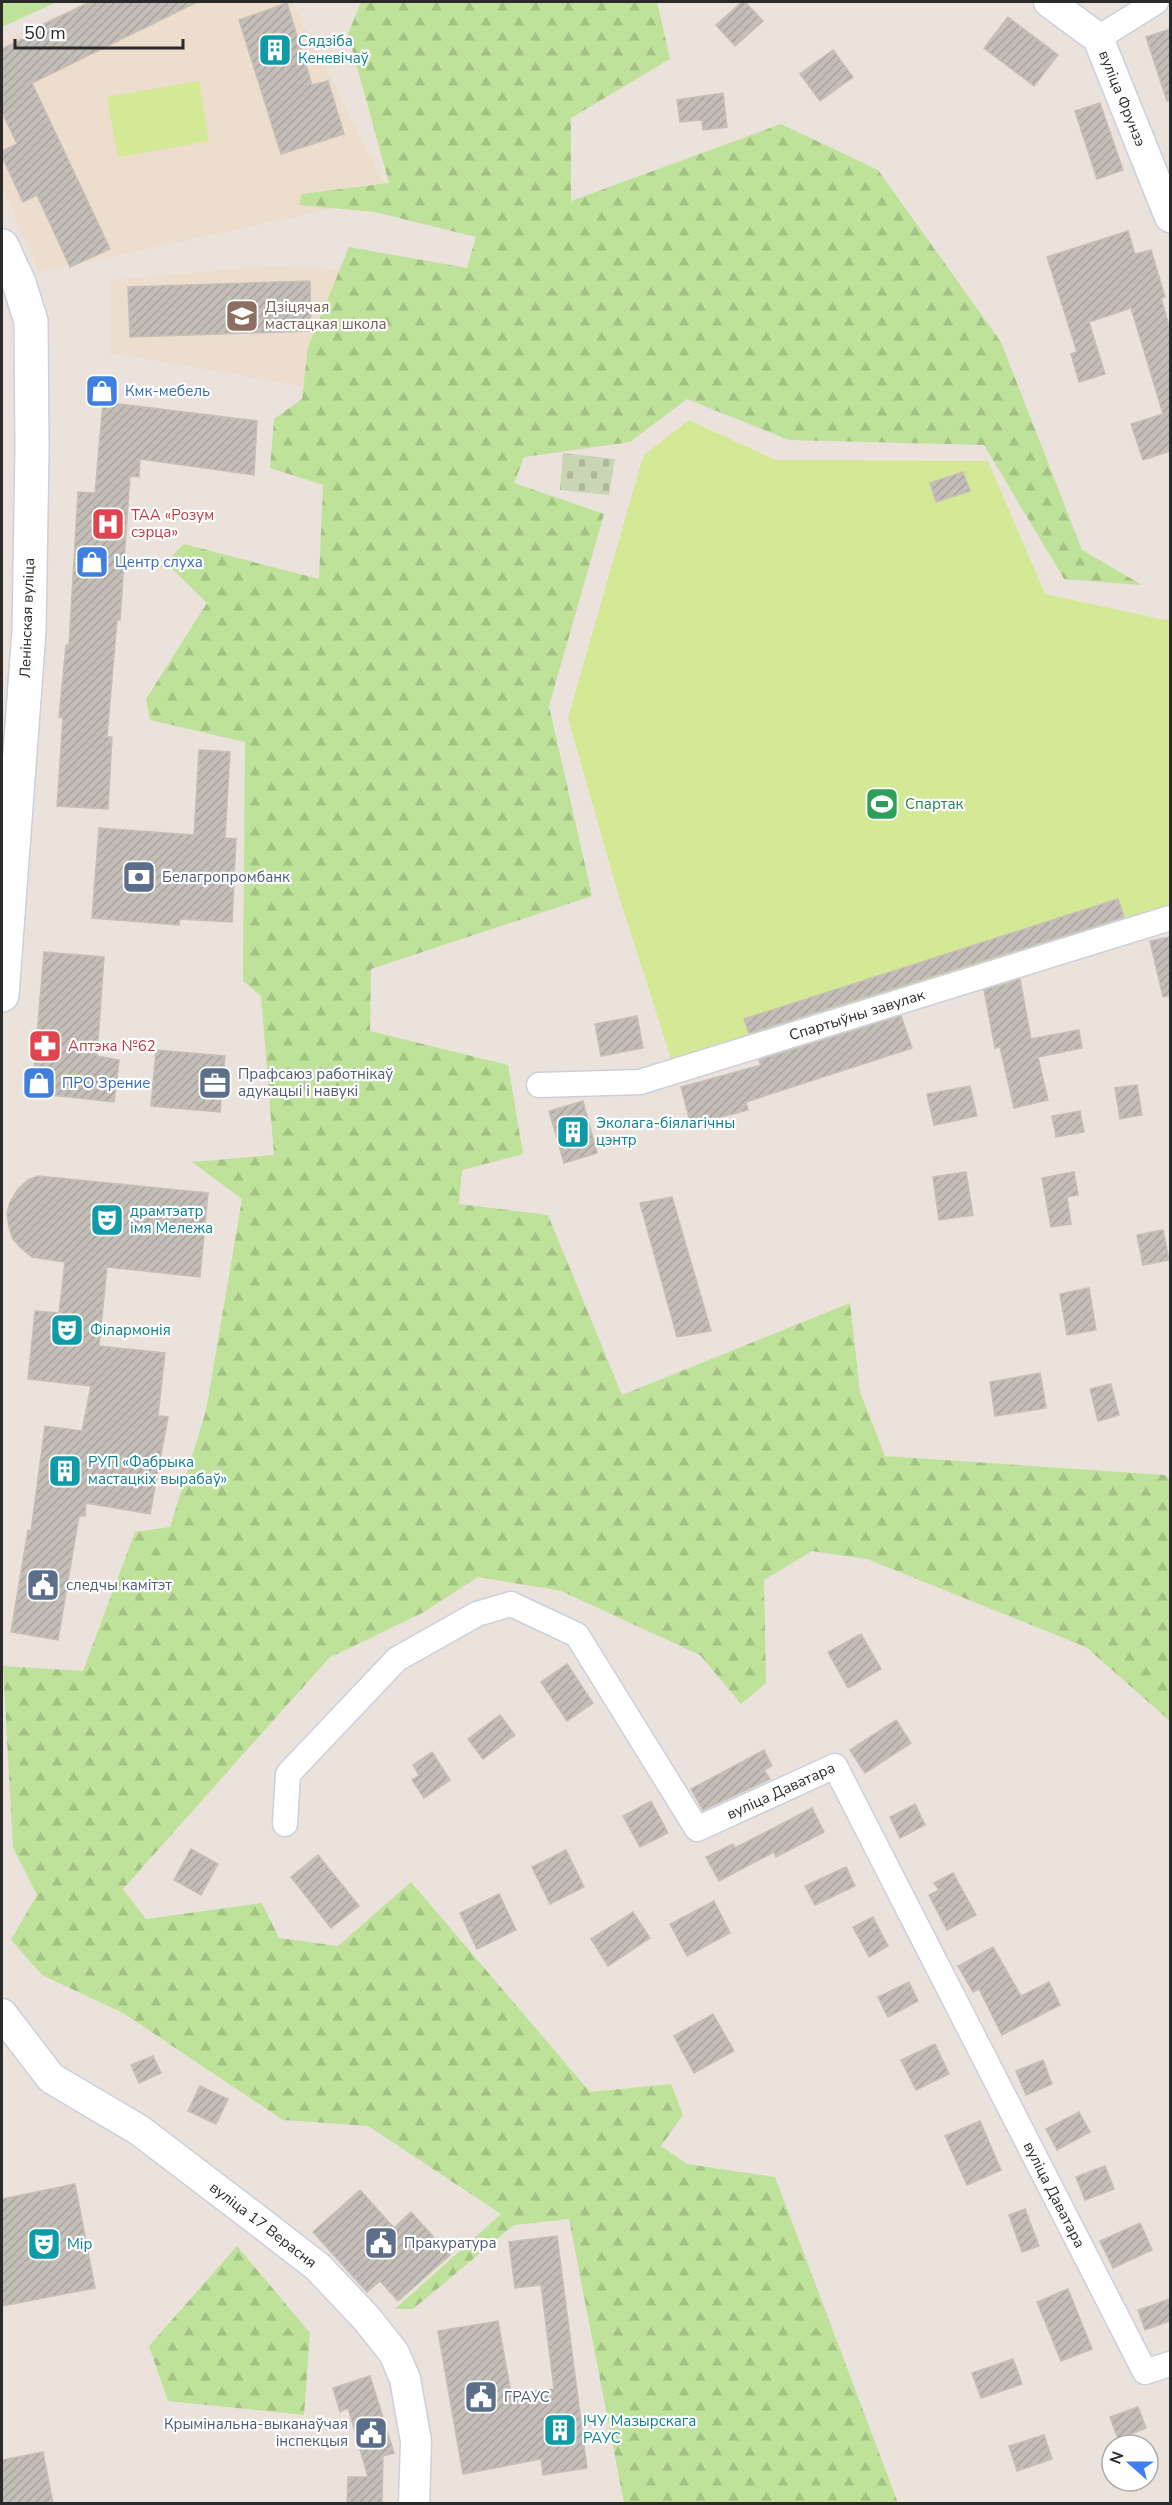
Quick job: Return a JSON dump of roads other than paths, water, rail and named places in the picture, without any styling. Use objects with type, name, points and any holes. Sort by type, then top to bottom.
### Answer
[{"type":"main road","name":"Ленінская вуліца","points":[[2,246],[19,283],[31,321],[32,449],[29,631],[2,995]]},
{"type":"street","name":"вуліца Фрунзэ","points":[[1049,2],[1098,38],[1170,217]]},
{"type":"street","points":[[1098,38],[1156,2]]},
{"type":"street","name":"Спартыўны завулак","points":[[539,1084],[639,1082],[1170,918]]},
{"type":"street","name":"вуліца Даватара","points":[[285,1824],[288,1774],[397,1659],[477,1614],[511,1604],[577,1635],[697,1829],[835,1766],[1145,2372],[1170,2364]]},
{"type":"street","name":"вуліца 17 Верасня","points":[[2,2014],[51,2078],[139,2130],[318,2267],[368,2319],[394,2353],[405,2379],[416,2441],[414,2504]]},
{"type":"place","name":"Сядзіба Кеневічаў","points":[[275,50]]},
{"type":"place","name":"Дзіцячая мастацкая школа","points":[[242,316]]},
{"type":"place","name":"Кмк-мебель","points":[[102,391]]},
{"type":"place","name":"ТАА «Розум сэрца»","points":[[108,524]]},
{"type":"place","name":"Центр слуха","points":[[92,562]]},
{"type":"place","name":"Спартак","points":[[882,804]]},
{"type":"place","name":"Белагропромбанк","points":[[139,877]]},
{"type":"place","name":"Аптэка №62","points":[[45,1046]]},
{"type":"place","name":"ПРО Зрение","points":[[39,1083]]},
{"type":"place","name":"Прафсаюз работнікаў адукацыі і навукі","points":[[215,1083]]},
{"type":"place","name":"Эколага-біялагічны цэнтр","points":[[573,1132]]},
{"type":"place","name":"драмтэатр імя Мележа","points":[[107,1220]]},
{"type":"place","name":"Філармонія","points":[[67,1330]]},
{"type":"place","name":"РУП «Фабрыка мастацкіх вырабаў»","points":[[65,1471]]},
{"type":"place","name":"следчы камітэт","points":[[43,1585]]},
{"type":"place","name":"Пракуратура","points":[[381,2243]]},
{"type":"place","name":"Мір","points":[[44,2244]]},
{"type":"place","name":"ГРАУС","points":[[481,2397]]},
{"type":"place","name":"ІЧУ Мазырскага РАУС","points":[[560,2430]]},
{"type":"place","name":"Крымінальна-выканаўчая інспекцыя","points":[[371,2433]]}]
